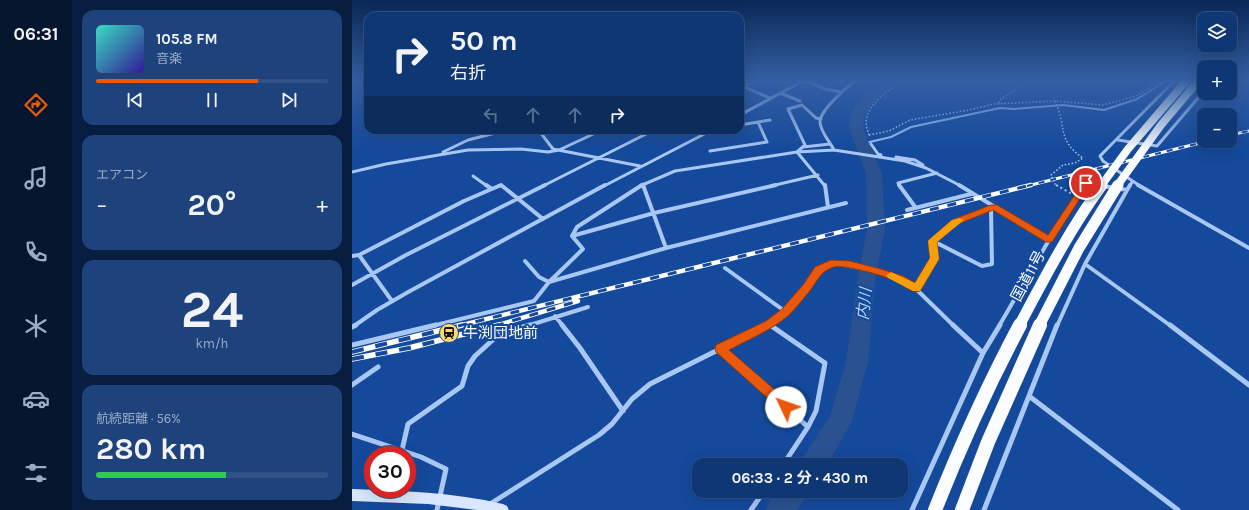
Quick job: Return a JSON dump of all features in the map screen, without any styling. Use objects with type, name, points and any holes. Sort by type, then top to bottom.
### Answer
[{"type":"highway","name":"国道11号","points":[[935,510],[952,466],[998,366],[1061,248],[1079,217],[1109,174],[1167,104]]},
{"type":"highway","name":"国道11号","points":[[962,510],[994,426],[1064,274],[1092,225],[1118,184],[1150,140],[1180,104]]},
{"type":"main road","points":[[352,495],[440,498],[503,510]]},
{"type":"street","points":[[744,113],[760,104]]},
{"type":"street","points":[[831,104],[822,115],[820,122],[834,150]]},
{"type":"street","points":[[1152,104],[1118,140],[1100,156],[1103,161],[1132,182],[1189,216],[1249,248]]},
{"type":"street","points":[[1118,140],[1156,146],[1193,104]]},
{"type":"street","points":[[803,147],[805,145],[788,109],[802,105],[816,118],[821,119]]},
{"type":"street","points":[[744,124],[770,120]]},
{"type":"street","points":[[710,151],[767,142],[758,122]]},
{"type":"street","points":[[438,154],[468,140],[491,134]]},
{"type":"street","points":[[543,134],[553,149],[640,166]]},
{"type":"street","points":[[352,172],[438,154],[468,150],[521,149],[548,152],[559,150],[593,134]]},
{"type":"street","points":[[352,285],[646,134]]},
{"type":"street","points":[[352,327],[392,301],[640,166],[703,134]]},
{"type":"street","points":[[796,152],[803,147],[830,144]]},
{"type":"street","points":[[871,144],[878,154],[915,160],[926,168]]},
{"type":"street","points":[[572,236],[577,227],[643,184],[675,171],[796,152],[834,150],[905,161],[926,168],[1049,240]]},
{"type":"street","points":[[796,152],[825,184],[828,207]]},
{"type":"street","points":[[916,208],[898,183],[938,174]]},
{"type":"street","points":[[572,236],[654,213],[818,175]]},
{"type":"street","points":[[473,176],[492,189]]},
{"type":"street","points":[[984,510],[1066,302],[1085,264],[1132,182]]},
{"type":"street","points":[[912,510],[983,353],[1049,240],[1086,183],[1127,190]]},
{"type":"street","points":[[643,184],[666,248]]},
{"type":"street","points":[[352,256],[359,255],[501,185],[543,219]]},
{"type":"street","points":[[907,210],[972,194]]},
{"type":"street","points":[[525,261],[539,277],[549,282],[666,248],[846,203]]},
{"type":"street","points":[[933,241],[982,266],[992,264],[992,208]]},
{"type":"street","points":[[933,241],[955,222],[992,208]]},
{"type":"street","points":[[352,345],[534,301],[549,282],[582,249],[572,236]]},
{"type":"street","points":[[916,289],[935,259],[933,241]]},
{"type":"street","points":[[359,255],[392,301]]},
{"type":"street","points":[[488,506],[599,435],[612,424],[632,399],[650,384],[769,324],[786,312],[807,288],[818,270],[834,263],[881,272],[899,279],[916,289],[983,353]]},
{"type":"street","points":[[1085,264],[1173,327],[1249,385]]},
{"type":"street","points":[[725,268],[786,312]]},
{"type":"street","points":[[403,446],[408,424],[462,386],[468,366],[486,345],[506,332],[588,307]]},
{"type":"street","points":[[555,316],[580,348],[622,411]]},
{"type":"street","points":[[769,324],[825,363],[816,411],[808,427],[787,458]]},
{"type":"street","points":[[720,349],[808,427]]},
{"type":"street","points":[[352,385],[378,366]]},
{"type":"street","points":[[1029,396],[1178,510]]},
{"type":"street","points":[[352,434],[390,446]]},
{"type":"street","points":[[416,455],[446,470],[437,510]]},
{"type":"street","points":[[751,510],[759,498]]},
{"type":"path","points":[[869,138],[866,123],[867,115],[876,104]]},
{"type":"path","points":[[869,135],[889,130],[910,120],[999,104],[1018,104]]},
{"type":"path","points":[[1057,104],[1066,144],[1071,151],[1083,158],[1075,163],[1062,165],[1051,175],[1055,184],[1078,196]]},
{"type":"path","points":[[1084,104],[1103,105],[1107,104]]},
{"type":"waterway","name":"内川","points":[[817,458],[840,421],[857,362],[866,282],[876,229],[874,173],[856,129],[857,116],[865,104]]},
{"type":"waterway","points":[[861,144],[891,137],[911,127],[1000,108],[1014,109],[1063,105],[1104,110],[1123,104]]},
{"type":"waterway","name":"内川","points":[[780,510],[789,498]]},
{"type":"railway","points":[[1237,134],[1249,131]]},
{"type":"railway","points":[[1027,186],[1197,144]]},
{"type":"railway","points":[[458,326],[1031,185]]},
{"type":"railway","points":[[495,326],[578,301]]},
{"type":"railway","points":[[352,352],[462,325]]},
{"type":"railway","points":[[352,359],[409,348],[499,325]]},
{"type":"slow traffic","points":[[891,276],[916,289],[935,259],[933,241],[955,222],[960,220]]},
{"type":"place","name":"牛渕団地前","points":[[449,333]]},
{"type":"route","points":[[786,407],[720,349],[769,324],[786,312],[807,288],[818,270],[834,263],[850,265],[881,272],[899,279],[916,289],[935,259],[933,241],[955,222],[994,207],[1049,240],[1086,183]]}]
